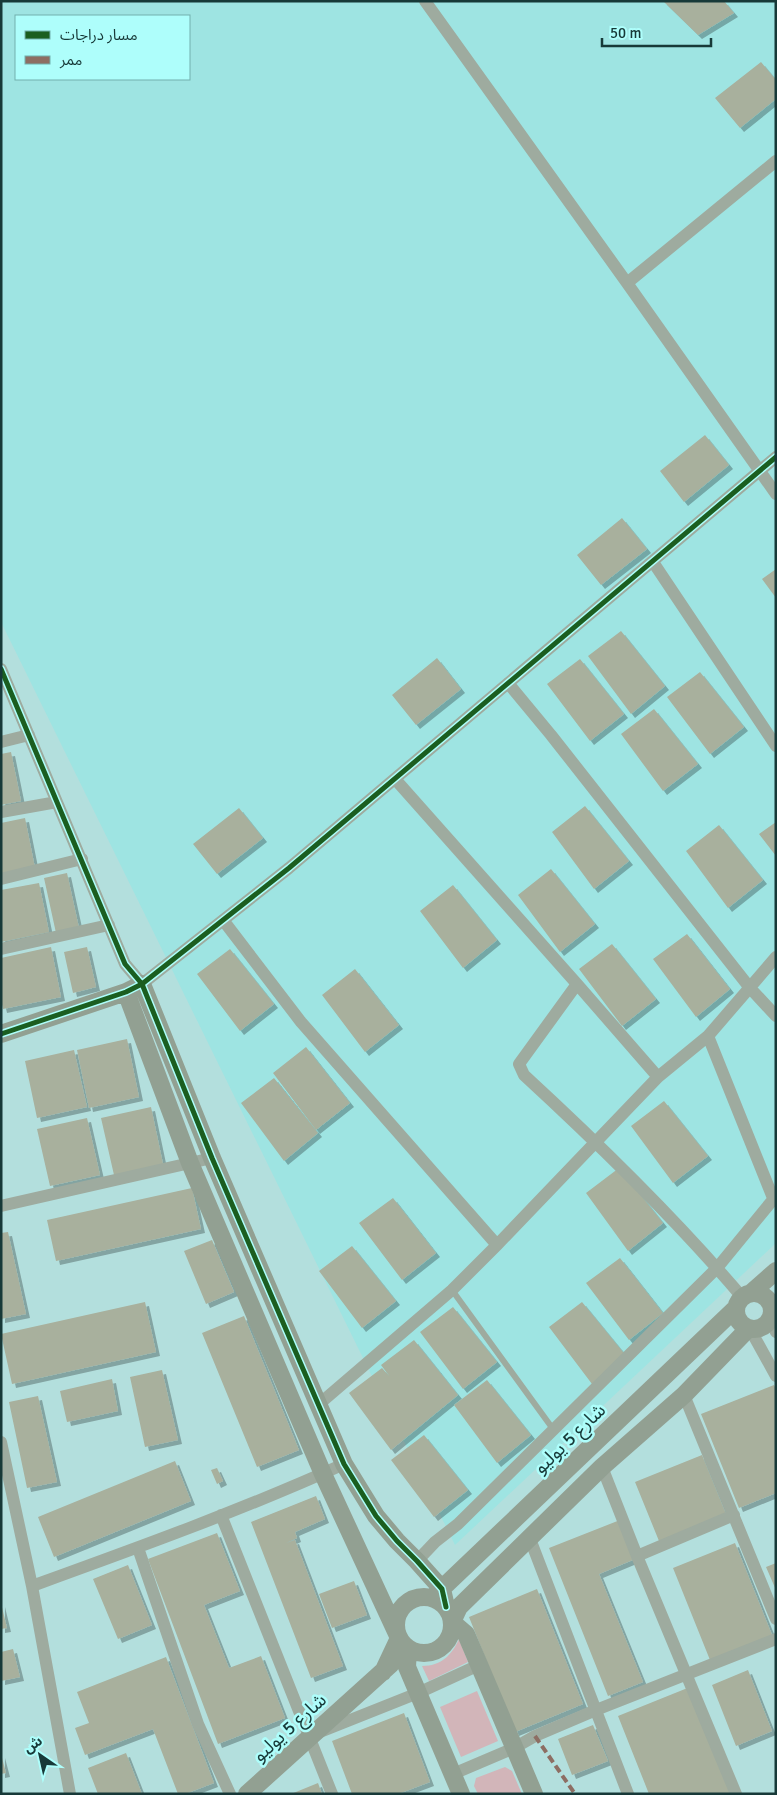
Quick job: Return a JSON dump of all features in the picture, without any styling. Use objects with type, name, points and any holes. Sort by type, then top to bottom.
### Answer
[{"type":"street","points":[[425,1],[776,494]]},
{"type":"street","points":[[627,283],[776,161]]},
{"type":"street","points":[[1,1034],[126,992],[142,984],[289,868],[776,457]]},
{"type":"street","points":[[653,562],[776,746]]},
{"type":"street","points":[[1,669],[125,964],[142,984],[212,1158],[344,1464],[376,1516],[417,1561],[443,1604],[466,1634],[534,1794]]},
{"type":"street","points":[[508,683],[750,988],[776,1016]]},
{"type":"street","points":[[1,742],[29,735]]},
{"type":"street","points":[[395,779],[658,1077]]},
{"type":"street","points":[[1,812],[57,802]]},
{"type":"street","points":[[1,879],[82,859]]},
{"type":"street","points":[[223,920],[300,1022],[497,1245]]},
{"type":"street","points":[[1,949],[109,925]]},
{"type":"street","points":[[318,1405],[452,1290],[658,1077],[708,1036],[776,957]]},
{"type":"street","points":[[125,964],[126,992],[190,1164],[323,1474],[403,1643],[407,1667],[461,1794]]},
{"type":"street","points":[[577,984],[519,1064],[524,1075],[596,1142],[717,1268],[743,1300]]},
{"type":"street","points":[[417,1561],[435,1542],[458,1524],[717,1268],[775,1197],[708,1036]]},
{"type":"street","points":[[1,1206],[212,1158]]},
{"type":"street","name":"شارع 5 يوليو","points":[[443,1604],[743,1300],[776,1271]]},
{"type":"street","points":[[443,1604],[451,1631],[448,1640],[442,1647],[425,1653],[416,1652],[403,1643],[396,1629],[396,1620],[406,1604],[414,1599],[423,1597],[459,1607],[602,1466],[684,1395],[749,1329],[761,1328],[773,1318],[769,1302],[766,1298],[756,1293],[743,1300],[738,1321],[749,1329],[776,1376]]},
{"type":"street","points":[[684,1395],[776,1619]]},
{"type":"street","points":[[1,1442],[32,1586],[70,1794]]},
{"type":"street","points":[[32,1586],[221,1516],[344,1464]]},
{"type":"street","points":[[602,1466],[637,1556],[736,1794]]},
{"type":"street","points":[[221,1516],[332,1794]]},
{"type":"street","points":[[637,1556],[734,1516]]},
{"type":"street","points":[[530,1539],[628,1794]]},
{"type":"street","points":[[138,1548],[198,1724],[230,1794]]},
{"type":"street","points":[[453,1774],[596,1710],[776,1639]]},
{"type":"street","name":"شارع 5 يوليو","points":[[247,1794],[309,1736],[383,1672],[403,1643]]},
{"type":"street","points":[[309,1736],[418,1693],[479,1665]]},
{"type":"lane","points":[[452,1290],[553,1430]]},
{"type":"shaded area","points":[[1,1],[776,1],[776,1243],[455,1545],[1,622]]},
{"type":"shaded area","points":[[459,1639],[468,1662],[429,1681],[422,1666],[435,1664],[445,1659]]},
{"type":"shaded area","points":[[477,1691],[498,1741],[461,1757],[440,1707]]},
{"type":"shaded area","points":[[505,1767],[512,1771],[522,1794],[478,1794],[474,1786],[476,1778]]},
{"type":"building","points":[[663,1],[724,1],[734,13],[698,35]]},
{"type":"building","points":[[761,62],[776,80],[776,99],[740,128],[715,98]]},
{"type":"building","points":[[705,435],[729,465],[684,502],[660,471]]},
{"type":"building","points":[[622,518],[647,549],[601,585],[577,555]]},
{"type":"building","points":[[776,569],[776,598],[762,579]]},
{"type":"building","points":[[621,631],[665,686],[631,714],[588,656]]},
{"type":"building","points":[[437,658],[461,689],[416,725],[392,695]]},
{"type":"building","points":[[580,659],[624,714],[590,741],[547,684]]},
{"type":"building","points":[[700,672],[744,727],[710,754],[667,697]]},
{"type":"building","points":[[654,709],[698,764],[663,791],[621,734]]},
{"type":"building","points":[[11,752],[21,801],[1,805],[1,754]]},
{"type":"building","points":[[585,806],[629,861],[594,889],[552,832]]},
{"type":"building","points":[[239,808],[263,838],[217,874],[193,844]]},
{"type":"building","points":[[25,818],[35,868],[1,875],[1,823]]},
{"type":"building","points":[[776,822],[776,856],[759,834]]},
{"type":"building","points":[[719,825],[763,880],[728,908],[686,851]]},
{"type":"building","points":[[551,869],[595,924],[560,952],[518,895]]},
{"type":"building","points":[[67,873],[79,928],[56,933],[44,878]]},
{"type":"building","points":[[39,883],[49,932],[1,942],[1,890]]},
{"type":"building","points":[[453,885],[497,940],[463,968],[420,911]]},
{"type":"building","points":[[687,934],[730,989],[696,1017],[653,959]]},
{"type":"building","points":[[612,944],[656,999],[622,1026],[579,969]]},
{"type":"building","points":[[51,947],[61,997],[3,1009],[1,1000],[1,958]]},
{"type":"building","points":[[87,947],[96,987],[73,993],[64,952]]},
{"type":"building","points":[[230,949],[274,1004],[240,1031],[197,974]]},
{"type":"building","points":[[355,969],[399,1025],[365,1052],[322,995]]},
{"type":"building","points":[[127,1039],[139,1097],[89,1108],[77,1050]]},
{"type":"building","points":[[306,1047],[350,1103],[316,1130],[273,1073]]},
{"type":"building","points":[[74,1050],[87,1107],[37,1118],[25,1061]]},
{"type":"building","points":[[274,1078],[318,1133],[284,1161],[241,1103]]},
{"type":"building","points":[[664,1101],[708,1156],[673,1183],[631,1126]]},
{"type":"building","points":[[151,1107],[163,1164],[114,1175],[101,1118]]},
{"type":"building","points":[[87,1118],[100,1175],[50,1186],[37,1129]]},
{"type":"building","points":[[619,1168],[663,1223],[628,1251],[586,1193]]},
{"type":"building","points":[[192,1188],[201,1229],[56,1261],[47,1220]]},
{"type":"building","points":[[393,1198],[436,1253],[402,1280],[359,1223]]},
{"type":"building","points":[[8,1232],[26,1314],[1,1319],[1,1233]]},
{"type":"building","points":[[212,1240],[234,1292],[206,1304],[184,1251]]},
{"type":"building","points":[[352,1246],[396,1301],[362,1328],[319,1271]]},
{"type":"building","points":[[620,1258],[663,1313],[629,1340],[586,1283]]},
{"type":"building","points":[[145,1302],[156,1352],[12,1384],[1,1334]]},
{"type":"building","points":[[582,1302],[627,1357],[592,1384],[549,1327]]},
{"type":"building","points":[[453,1307],[497,1362],[463,1389],[420,1332]]},
{"type":"building","points":[[244,1316],[299,1450],[257,1467],[202,1333]]},
{"type":"building","points":[[414,1340],[458,1395],[391,1450],[349,1393],[382,1368],[390,1377],[381,1365]]},
{"type":"building","points":[[162,1370],[178,1440],[145,1447],[130,1377]]},
{"type":"building","points":[[112,1379],[118,1411],[67,1422],[60,1391]]},
{"type":"building","points":[[487,1380],[531,1435],[497,1463],[454,1405]]},
{"type":"building","points":[[774,1385],[776,1389],[776,1493],[739,1508],[701,1414]]},
{"type":"building","points":[[38,1396],[57,1482],[27,1488],[9,1402]]},
{"type":"building","points":[[424,1435],[468,1490],[434,1517],[391,1460]]},
{"type":"building","points":[[702,1455],[726,1514],[659,1541],[635,1482]]},
{"type":"building","points":[[175,1461],[191,1501],[54,1557],[38,1517]]},
{"type":"building","points":[[217,1468],[223,1481],[217,1484],[211,1470]]},
{"type":"building","points":[[316,1496],[325,1519],[295,1532],[297,1538],[286,1543],[295,1540],[343,1666],[311,1678],[251,1522]]},
{"type":"building","points":[[620,1520],[635,1559],[599,1574],[643,1682],[608,1696],[549,1548]]},
{"type":"building","points":[[217,1533],[240,1591],[204,1605],[229,1668],[261,1656],[285,1718],[218,1744],[148,1559]]},
{"type":"building","points":[[735,1543],[772,1635],[710,1660],[673,1568]]},
{"type":"building","points":[[776,1563],[776,1590],[766,1567]]},
{"type":"building","points":[[128,1565],[152,1625],[118,1639],[93,1579]]},
{"type":"building","points":[[354,1581],[367,1615],[332,1628],[319,1594]]},
{"type":"building","points":[[537,1589],[583,1704],[515,1732],[469,1617]]},
{"type":"building","points":[[1,1603],[7,1628],[1,1629]]},
{"type":"building","points":[[13,1649],[20,1677],[1,1681],[1,1652]]},
{"type":"building","points":[[166,1657],[214,1783],[185,1794],[178,1794],[153,1729],[85,1755],[75,1728],[89,1723],[77,1692]]},
{"type":"building","points":[[748,1670],[772,1731],[736,1746],[712,1685]]},
{"type":"building","points":[[690,1687],[732,1794],[649,1794],[618,1716]]},
{"type":"building","points":[[404,1713],[430,1782],[398,1794],[352,1794],[332,1741]]},
{"type":"building","points":[[593,1725],[608,1761],[572,1775],[558,1739]]},
{"type":"building","points":[[126,1753],[142,1794],[98,1794],[88,1768]]},
{"type":"building","points":[[1,1754],[6,1773],[1,1774]]},
{"type":"building","points":[[318,1783],[322,1794],[291,1794]]},
{"type":"marked path","points":[[535,1736],[575,1794]]},
{"type":"cycle path","points":[[1,1034],[126,992],[142,984],[289,868],[776,457]]},
{"type":"cycle path","points":[[1,669],[125,964],[142,984],[212,1158],[344,1464],[376,1516],[442,1589],[446,1607]]}]
